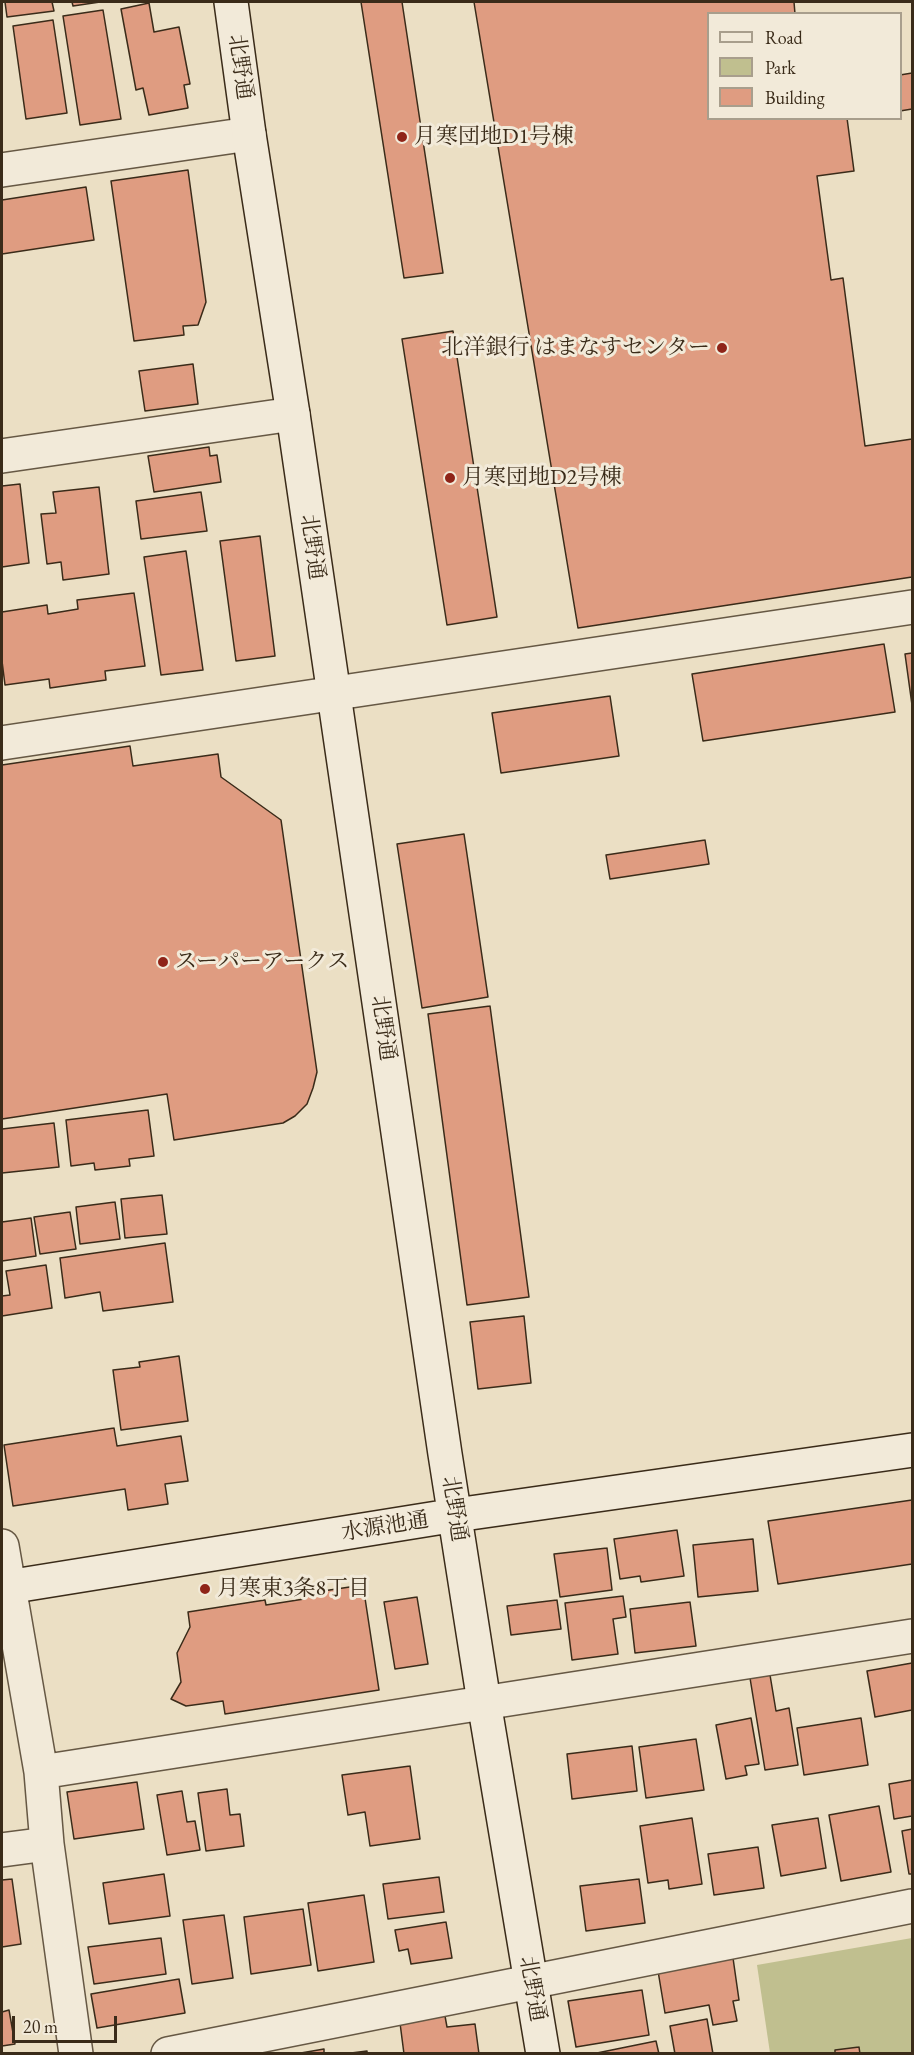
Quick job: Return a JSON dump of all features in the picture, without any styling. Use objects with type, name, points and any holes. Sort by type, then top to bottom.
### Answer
[{"type":"street","name":"北野通","points":[[231,2],[445,1454],[543,2054]]},
{"type":"street","points":[[2,170],[249,134]]},
{"type":"street","points":[[2,456],[292,414]]},
{"type":"street","points":[[2,742],[912,607]]},
{"type":"street","name":"水源池通","points":[[5,1588],[456,1515],[912,1450]]},
{"type":"street","points":[[2,1546],[5,1588],[41,1772],[47,1844],[76,2054]]},
{"type":"street","points":[[41,1772],[912,1636]]},
{"type":"street","points":[[2,1850],[47,1844]]},
{"type":"street","points":[[168,2054],[912,1906]]},
{"type":"green space","points":[[912,1938],[912,2053],[770,2053],[757,1965]]},
{"type":"building","points":[[5,2],[52,2],[54,11],[7,17]]},
{"type":"building","points":[[72,2],[100,2],[73,6]]},
{"type":"building","name":"月寒団地D1号棟","points":[[361,2],[402,2],[443,273],[404,278]]},
{"type":"building","name":"北洋銀行 はまなすセンター","points":[[474,2],[912,2],[912,577],[578,628]]},
{"type":"building","points":[[794,2],[912,2],[912,73],[902,75],[902,12],[795,12]]},
{"type":"building","points":[[149,3],[154,32],[179,27],[190,84],[184,85],[188,108],[149,115],[143,88],[136,90],[121,9]]},
{"type":"building","points":[[103,10],[121,119],[80,125],[63,16]]},
{"type":"building","points":[[53,20],[67,113],[26,119],[13,26]]},
{"type":"building","points":[[912,109],[912,439],[865,446],[843,278],[831,280],[817,176],[854,171],[847,120],[902,120],[902,111]]},
{"type":"building","points":[[188,170],[206,302],[198,325],[183,326],[184,335],[134,341],[111,181]]},
{"type":"building","points":[[86,187],[94,240],[2,254],[2,200]]},
{"type":"building","name":"月寒団地D2号棟","points":[[453,331],[497,617],[447,625],[402,339]]},
{"type":"building","points":[[193,364],[198,404],[145,411],[139,371]]},
{"type":"building","points":[[209,447],[210,456],[217,455],[221,482],[154,492],[148,456]]},
{"type":"building","points":[[20,484],[29,563],[2,567],[2,486]]},
{"type":"building","points":[[99,487],[109,574],[63,580],[61,562],[47,564],[41,514],[56,513],[53,492]]},
{"type":"building","points":[[201,492],[207,531],[141,539],[136,501]]},
{"type":"building","points":[[260,536],[275,656],[236,661],[220,541]]},
{"type":"building","points":[[186,551],[203,670],[161,675],[144,557]]},
{"type":"building","points":[[134,593],[145,666],[105,671],[106,680],[50,688],[49,679],[5,685],[2,661],[2,612],[47,605],[48,614],[78,609],[77,600]]},
{"type":"building","points":[[884,644],[895,712],[703,741],[692,674]]},
{"type":"building","points":[[912,653],[912,705],[905,654]]},
{"type":"building","points":[[610,696],[619,756],[501,773],[492,713]]},
{"type":"building","points":[[130,746],[133,766],[218,754],[221,777],[281,820],[317,1072],[307,1104],[295,1116],[283,1123],[174,1140],[167,1094],[2,1119],[2,765]]},
{"type":"building","points":[[464,834],[488,997],[422,1008],[397,844]]},
{"type":"building","points":[[705,840],[709,864],[610,879],[606,855]]},
{"type":"building","points":[[490,1006],[529,1297],[467,1305],[428,1014]]},
{"type":"building","points":[[148,1110],[154,1156],[129,1159],[130,1166],[95,1170],[94,1163],[71,1166],[66,1120]]},
{"type":"building","points":[[54,1123],[59,1167],[2,1173],[2,1129]]},
{"type":"building","points":[[162,1195],[167,1234],[125,1238],[121,1199]]},
{"type":"building","points":[[115,1202],[120,1239],[80,1244],[76,1207]]},
{"type":"building","points":[[70,1212],[76,1249],[40,1254],[34,1217]]},
{"type":"building","points":[[31,1218],[36,1256],[2,1261],[2,1222]]},
{"type":"building","points":[[165,1243],[173,1302],[103,1311],[100,1292],[65,1298],[60,1258]]},
{"type":"building","points":[[46,1265],[52,1308],[2,1316],[2,1296],[10,1295],[6,1271]]},
{"type":"building","points":[[524,1316],[531,1383],[478,1389],[470,1322]]},
{"type":"building","points":[[179,1356],[188,1421],[121,1430],[113,1370],[140,1367],[139,1362]]},
{"type":"building","points":[[114,1428],[117,1446],[181,1436],[188,1481],[165,1484],[168,1504],[128,1510],[125,1489],[13,1506],[4,1445]]},
{"type":"building","points":[[912,1500],[912,1564],[778,1584],[768,1521]]},
{"type":"building","points":[[677,1530],[684,1576],[641,1582],[640,1576],[620,1579],[614,1539]]},
{"type":"building","points":[[753,1539],[758,1591],[698,1597],[693,1545]]},
{"type":"building","points":[[607,1548],[612,1590],[560,1597],[554,1554]]},
{"type":"building","points":[[363,1585],[379,1690],[225,1714],[223,1701],[186,1706],[171,1699],[181,1682],[177,1653],[190,1627],[188,1612],[265,1600],[266,1605],[304,1599],[303,1594]]},
{"type":"building","points":[[623,1596],[626,1617],[613,1619],[618,1654],[572,1660],[565,1603]]},
{"type":"building","points":[[417,1597],[428,1664],[395,1669],[384,1602]]},
{"type":"building","points":[[557,1600],[561,1629],[511,1635],[507,1606]]},
{"type":"building","points":[[690,1602],[696,1646],[635,1653],[630,1609]]},
{"type":"building","points":[[912,1663],[912,1710],[875,1717],[867,1671]]},
{"type":"building","points":[[770,1675],[776,1711],[789,1708],[798,1765],[765,1770],[750,1678]]},
{"type":"building","points":[[751,1718],[759,1764],[745,1766],[747,1775],[726,1779],[716,1725]]},
{"type":"building","points":[[861,1718],[868,1765],[804,1775],[797,1728]]},
{"type":"building","points":[[696,1739],[704,1790],[646,1798],[639,1747]]},
{"type":"building","points":[[632,1746],[637,1791],[572,1799],[567,1754]]},
{"type":"building","points":[[410,1766],[420,1839],[370,1846],[365,1812],[348,1815],[342,1775]]},
{"type":"building","points":[[912,1780],[912,1816],[894,1819],[889,1784]]},
{"type":"building","points":[[137,1782],[144,1829],[74,1839],[67,1792]]},
{"type":"building","points":[[227,1789],[230,1815],[240,1814],[244,1846],[206,1851],[198,1793]]},
{"type":"building","points":[[182,1791],[187,1822],[195,1821],[200,1850],[167,1855],[157,1795]]},
{"type":"building","points":[[879,1806],[891,1872],[841,1881],[829,1815]]},
{"type":"building","points":[[692,1818],[702,1884],[669,1889],[668,1880],[648,1883],[640,1826]]},
{"type":"building","points":[[818,1818],[826,1868],[781,1876],[772,1825]]},
{"type":"building","points":[[912,1829],[912,1874],[909,1874],[902,1831]]},
{"type":"building","points":[[758,1847],[764,1888],[714,1895],[708,1854]]},
{"type":"building","points":[[164,1874],[170,1916],[109,1924],[103,1883]]},
{"type":"building","points":[[439,1877],[444,1912],[388,1919],[383,1884]]},
{"type":"building","points":[[12,1879],[21,1944],[2,1947],[2,1880]]},
{"type":"building","points":[[639,1879],[645,1923],[586,1931],[580,1886]]},
{"type":"building","points":[[364,1895],[374,1962],[318,1971],[308,1903]]},
{"type":"building","points":[[303,1909],[311,1965],[251,1974],[244,1917]]},
{"type":"building","points":[[224,1915],[233,1978],[192,1984],[183,1920]]},
{"type":"building","points":[[446,1922],[452,1958],[411,1964],[408,1949],[399,1951],[395,1930]]},
{"type":"building","points":[[161,1938],[166,1974],[94,1984],[88,1947]]},
{"type":"building","points":[[733,1958],[739,2000],[733,2001],[737,2021],[713,2025],[709,2005],[665,2013],[658,1971]]},
{"type":"building","points":[[179,1979],[185,2013],[97,2028],[91,1994]]},
{"type":"building","points":[[642,1990],[649,2035],[576,2047],[568,2001]]},
{"type":"building","points":[[9,2010],[15,2044],[2,2046],[2,2012]]},
{"type":"building","points":[[445,2016],[447,2027],[475,2024],[479,2054],[404,2054],[400,2023]]},
{"type":"building","points":[[707,2019],[713,2054],[675,2054],[670,2026]]},
{"type":"building","points":[[656,2041],[659,2054],[592,2054]]},
{"type":"building","points":[[859,2047],[860,2054],[835,2054],[835,2050]]},
{"type":"building","points":[[324,2049],[324,2054],[295,2054]]},
{"type":"building","points":[[367,2051],[367,2054],[343,2054]]},
{"type":"place","name":"月寒団地D1号棟","points":[[402,137]]},
{"type":"place","name":"北洋銀行 はまなすセンター","points":[[722,348]]},
{"type":"place","name":"月寒団地D2号棟","points":[[450,478]]},
{"type":"place","name":"スーパーアークス","points":[[163,962]]},
{"type":"place","name":"月寒東3条8丁目","points":[[205,1589]]}]
